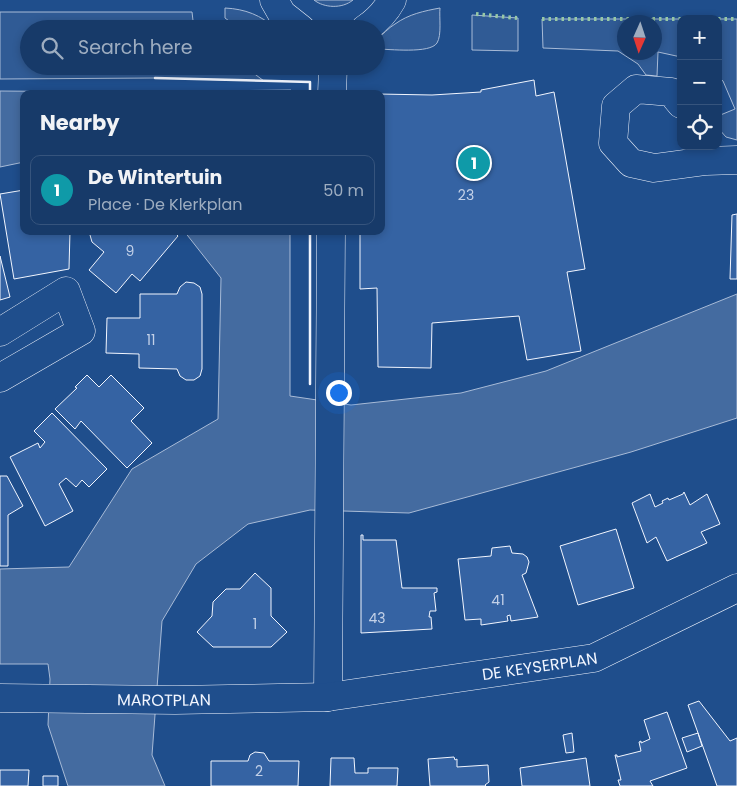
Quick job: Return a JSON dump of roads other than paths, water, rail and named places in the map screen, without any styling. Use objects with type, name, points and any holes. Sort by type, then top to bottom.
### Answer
[{"type":"street","points":[[274,0],[282,14],[290,20]]},
{"type":"street","points":[[377,20],[392,0]]},
{"type":"street","points":[[332,90],[333,75]]},
{"type":"street","points":[[677,99],[671,92],[636,89],[616,106],[613,143],[631,163],[654,168],[704,153],[737,160]]},
{"type":"street","points":[[328,697],[331,235]]},
{"type":"street","points":[[0,332],[66,291],[81,331],[0,376]]},
{"type":"street","name":"DE KEYSERPLAN","points":[[328,697],[594,658],[737,588]]},
{"type":"street","name":"MAROTPLAN","points":[[0,698],[175,700],[328,697]]},
{"type":"place","name":"De Wintertuin","points":[[474,163]]}]
